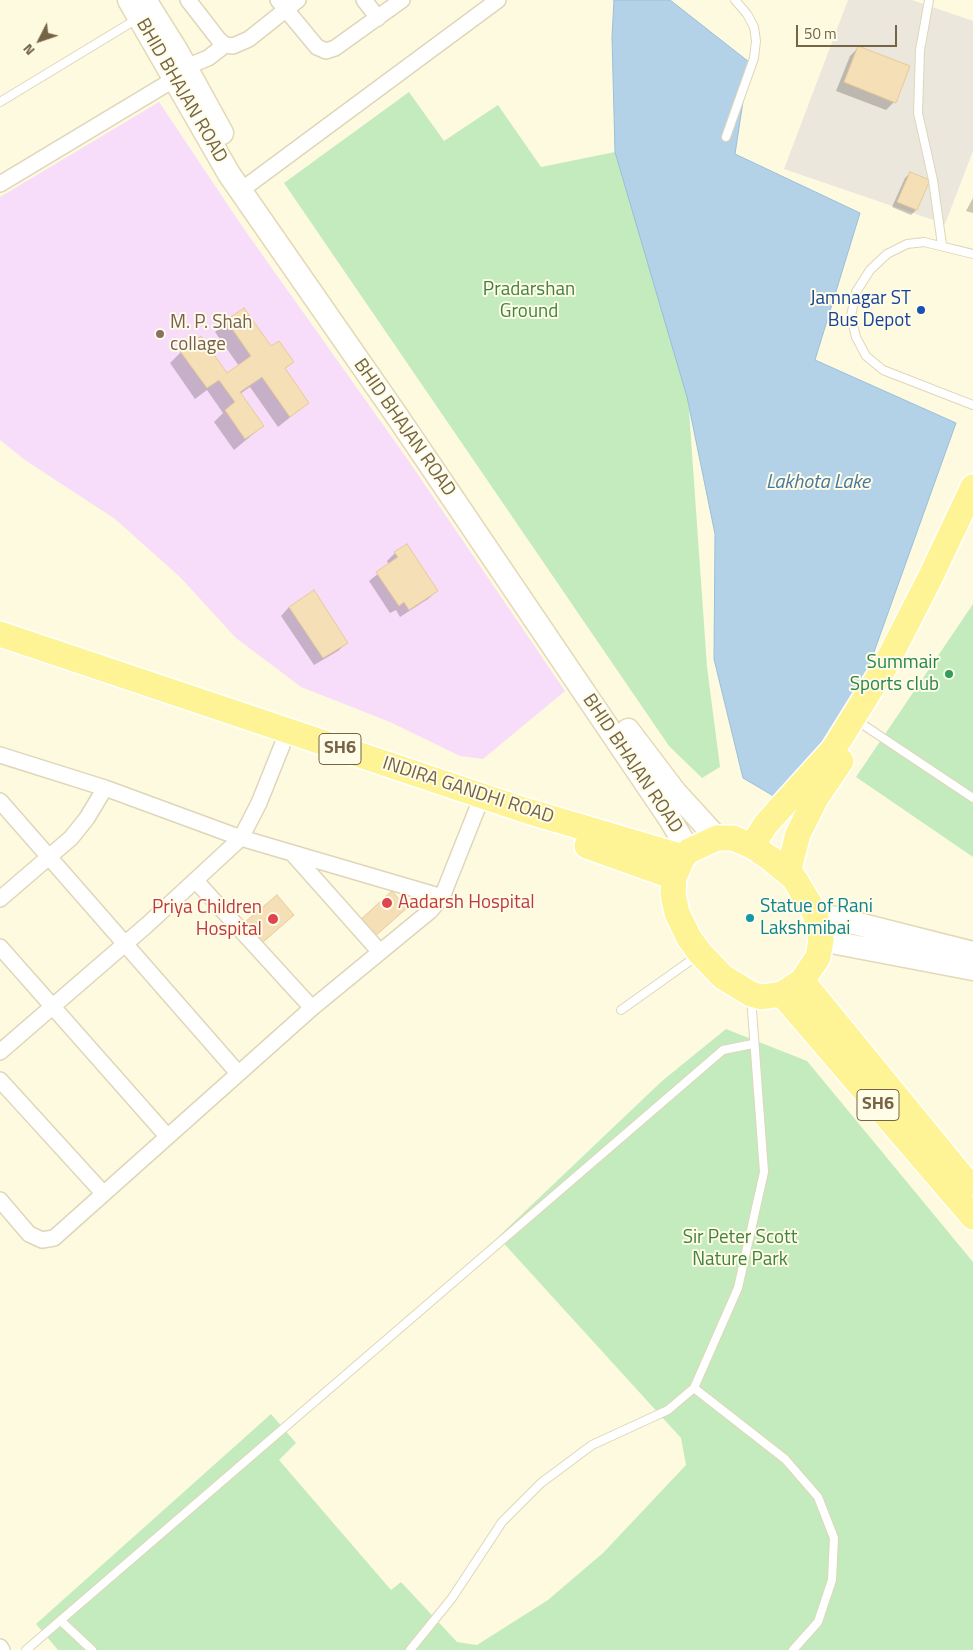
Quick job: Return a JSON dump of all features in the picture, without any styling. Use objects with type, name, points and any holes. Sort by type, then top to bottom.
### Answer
[{"type":"main road","name":"BHID BHAJAN ROAD","points":[[137,6],[180,73],[246,187],[670,819],[682,862]]},
{"type":"main road","name":"BHID BHAJAN ROAD","points":[[246,187],[640,747],[675,792],[717,838]]},
{"type":"main road","points":[[752,846],[766,824],[833,750],[884,668],[930,578],[973,486]]},
{"type":"main road","points":[[788,873],[798,834],[816,798],[893,681],[948,578],[973,521]]},
{"type":"main road","name":"INDIRA GANDHI ROAD","points":[[0,634],[477,809],[682,862]]},
{"type":"main road","name":"INDIRA GANDHI ROAD","points":[[0,650],[284,739],[524,810],[682,862]]},
{"type":"main road","points":[[717,838],[733,838],[752,846],[788,873],[794,878],[815,914],[821,940],[818,957],[792,987],[762,997],[751,994],[723,977],[700,954],[689,938],[677,913],[673,894],[682,862],[717,838]]},
{"type":"main road","points":[[815,914],[973,953]]},
{"type":"main road","points":[[821,940],[973,969]]},
{"type":"main road","name":"SH6","points":[[792,987],[973,1191]]},
{"type":"main road","name":"SH6","points":[[792,987],[973,1217]]},
{"type":"street","points":[[188,0],[212,32],[225,45]]},
{"type":"street","points":[[0,184],[180,73],[208,58],[225,45],[241,44],[282,5],[298,0]]},
{"type":"street","points":[[364,0],[378,18]]},
{"type":"street","points":[[282,5],[317,48],[326,50],[336,48],[402,0]]},
{"type":"street","points":[[246,187],[498,0]]},
{"type":"street","points":[[0,1052],[196,881],[241,838],[259,803],[284,739]]},
{"type":"street","points":[[0,754],[105,788],[241,838],[442,896]]},
{"type":"street","points":[[0,899],[71,838],[87,818],[105,788]]},
{"type":"street","points":[[0,801],[238,1073]]},
{"type":"street","points":[[0,1200],[29,1234],[42,1240],[54,1238],[103,1192],[312,1008],[430,911],[442,896],[477,809]]},
{"type":"street","points":[[291,852],[380,952]]},
{"type":"street","points":[[196,881],[312,1008]]},
{"type":"street","points":[[0,947],[53,1005],[166,1136]]},
{"type":"street","points":[[0,1080],[103,1192]]},
{"type":"lane","points":[[726,137],[754,58],[756,41],[754,27],[748,14],[736,0]]},
{"type":"lane","points":[[929,0],[920,50],[918,113],[933,180],[942,245]]},
{"type":"lane","points":[[0,102],[137,6]]},
{"type":"lane","points":[[973,254],[924,242],[907,244],[887,254],[870,270],[856,292],[851,316],[856,337],[866,356],[883,370],[973,405]]},
{"type":"lane","points":[[865,726],[973,798]]},
{"type":"lane","points":[[621,1010],[700,954]]},
{"type":"lane","points":[[410,1650],[452,1598],[502,1522],[541,1483],[592,1445],[668,1410],[694,1388],[738,1288],[764,1172],[758,1084],[753,1044],[751,994]]},
{"type":"lane","points":[[26,1650],[723,1050],[753,1044]]},
{"type":"lane","points":[[694,1388],[785,1459],[818,1497],[834,1538],[832,1580],[818,1622],[793,1650]]},
{"type":"lane","points":[[61,1621],[92,1650]]},
{"type":"shaded area","points":[[848,0],[912,0],[973,21],[973,151],[945,224],[784,169]]},
{"type":"shaded area","name":"M. P. Shah collage","points":[[159,102],[244,229],[408,460],[565,691],[483,759],[460,756],[390,722],[301,687],[236,638],[181,578],[115,519],[25,460],[0,440],[0,197]]},
{"type":"green space","name":"Pradarshan Ground","points":[[409,92],[444,141],[498,105],[541,167],[615,152],[663,275],[688,396],[707,667],[720,767],[702,778],[669,746],[284,183]]},
{"type":"green space","name":"Summair Sports club","points":[[973,604],[973,857],[856,777]]},
{"type":"green space","name":"Sir Peter Scott Nature Park","points":[[726,1029],[807,1061],[973,1262],[973,1650],[58,1650],[36,1624],[271,1414],[296,1443],[279,1460],[391,1590],[401,1582],[457,1642],[477,1645],[548,1600],[603,1553],[686,1465],[681,1438],[498,1237],[662,1081]]},
{"type":"water","name":"Lakhota Lake","points":[[614,0],[670,0],[749,62],[735,154],[860,213],[815,360],[956,423],[865,677],[817,768],[777,798],[743,778],[714,659],[715,534],[687,397],[615,152],[612,37]]},
{"type":"building","points":[[858,46],[910,66],[896,103],[844,82]]},
{"type":"building","points":[[910,172],[930,180],[917,210],[897,202]]},
{"type":"building","points":[[244,308],[271,346],[279,341],[294,362],[285,368],[309,403],[290,417],[262,377],[240,392],[264,426],[245,439],[225,410],[235,402],[219,380],[207,388],[180,351],[201,336],[227,373],[251,356],[226,320]]},
{"type":"building","points":[[407,544],[438,591],[409,610],[404,602],[399,606],[376,572],[398,557],[394,552]]},
{"type":"building","points":[[314,590],[348,643],[323,658],[289,607]]},
{"type":"building","points":[[392,891],[407,908],[373,938],[359,921]]},
{"type":"building","points":[[277,895],[294,915],[262,943],[245,922]]},
{"type":"place","name":"Jamnagar ST Bus Depot","points":[[921,310]]},
{"type":"place","name":"M. P. Shah collage","points":[[160,334]]},
{"type":"place","name":"Summair Sports club","points":[[949,674]]},
{"type":"place","name":"Aadarsh Hospital","points":[[387,903]]},
{"type":"place","name":"Statue of Rani Lakshmibai","points":[[750,918]]},
{"type":"place","name":"Priya Children Hospital","points":[[273,919]]}]
